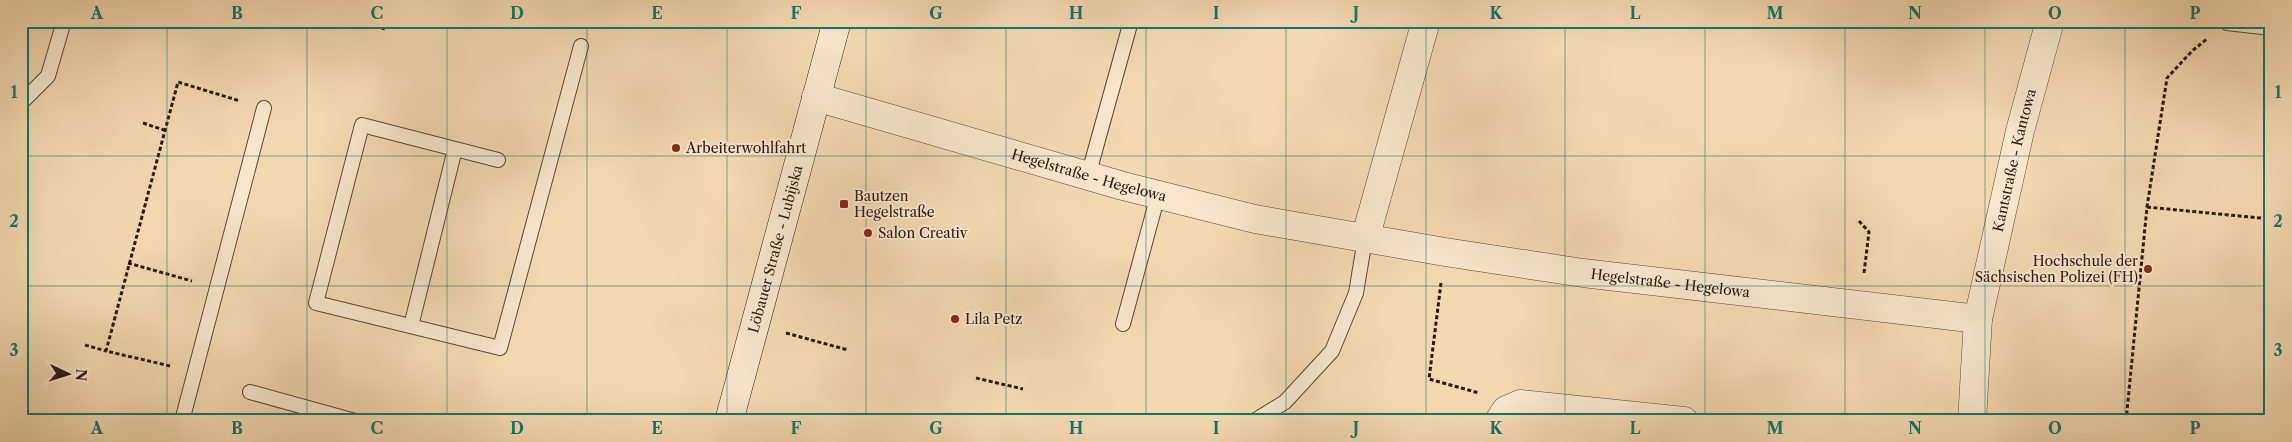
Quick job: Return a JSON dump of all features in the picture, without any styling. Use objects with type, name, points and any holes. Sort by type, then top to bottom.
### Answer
[{"type":"street","name":"Löbauer Straße - Lubijska","points":[[729,421],[837,21]]},
{"type":"street","points":[[1365,239],[1426,21]]},
{"type":"street","name":"Kantstraße - Kantowa","points":[[1972,421],[1978,318],[2020,131],[2050,21]]},
{"type":"street","name":"Hegelstraße - Hegelowa","points":[[816,97],[1088,176],[1255,219],[1365,239],[1583,273],[1978,318]]},
{"type":"street","points":[[1502,416],[1520,404],[1684,421]]},
{"type":"lane","points":[[21,103],[48,76],[64,21]]},
{"type":"lane","points":[[1088,176],[1131,21]]},
{"type":"lane","points":[[2227,23],[2271,28]]},
{"type":"lane","points":[[498,160],[362,125],[316,303],[500,348],[582,46]]},
{"type":"lane","points":[[182,421],[264,108]]},
{"type":"lane","points":[[411,326],[455,150]]},
{"type":"lane","points":[[1123,324],[1158,194]]},
{"type":"lane","points":[[1254,421],[1285,402],[1332,351],[1356,293],[1365,239]]},
{"type":"lane","points":[[250,392],[355,421]]},
{"type":"path","points":[[383,30],[385,21]]},
{"type":"path","points":[[2126,421],[2147,207],[2167,78],[2192,51],[2227,23]]},
{"type":"path","points":[[106,351],[178,82],[264,108]]},
{"type":"path","points":[[143,123],[164,130]]},
{"type":"path","points":[[2147,207],[2271,220]]},
{"type":"path","points":[[1859,221],[1870,232],[1859,305]]},
{"type":"path","points":[[1445,252],[1429,379],[1497,398],[1502,416]]},
{"type":"path","points":[[128,264],[217,289]]},
{"type":"path","points":[[754,325],[848,350]]},
{"type":"path","points":[[85,345],[195,372]]},
{"type":"path","points":[[976,378],[1023,389]]},
{"type":"place","name":"Arbeiterwohlfahrt","points":[[676,148]]},
{"type":"place","name":"Bautzen Hegelstraße","points":[[844,204]]},
{"type":"place","name":"Salon Creativ","points":[[868,233]]},
{"type":"place","name":"Hochschule der Sächsischen Polizei (FH)","points":[[2148,269]]},
{"type":"place","name":"Lila Petz","points":[[955,319]]}]
